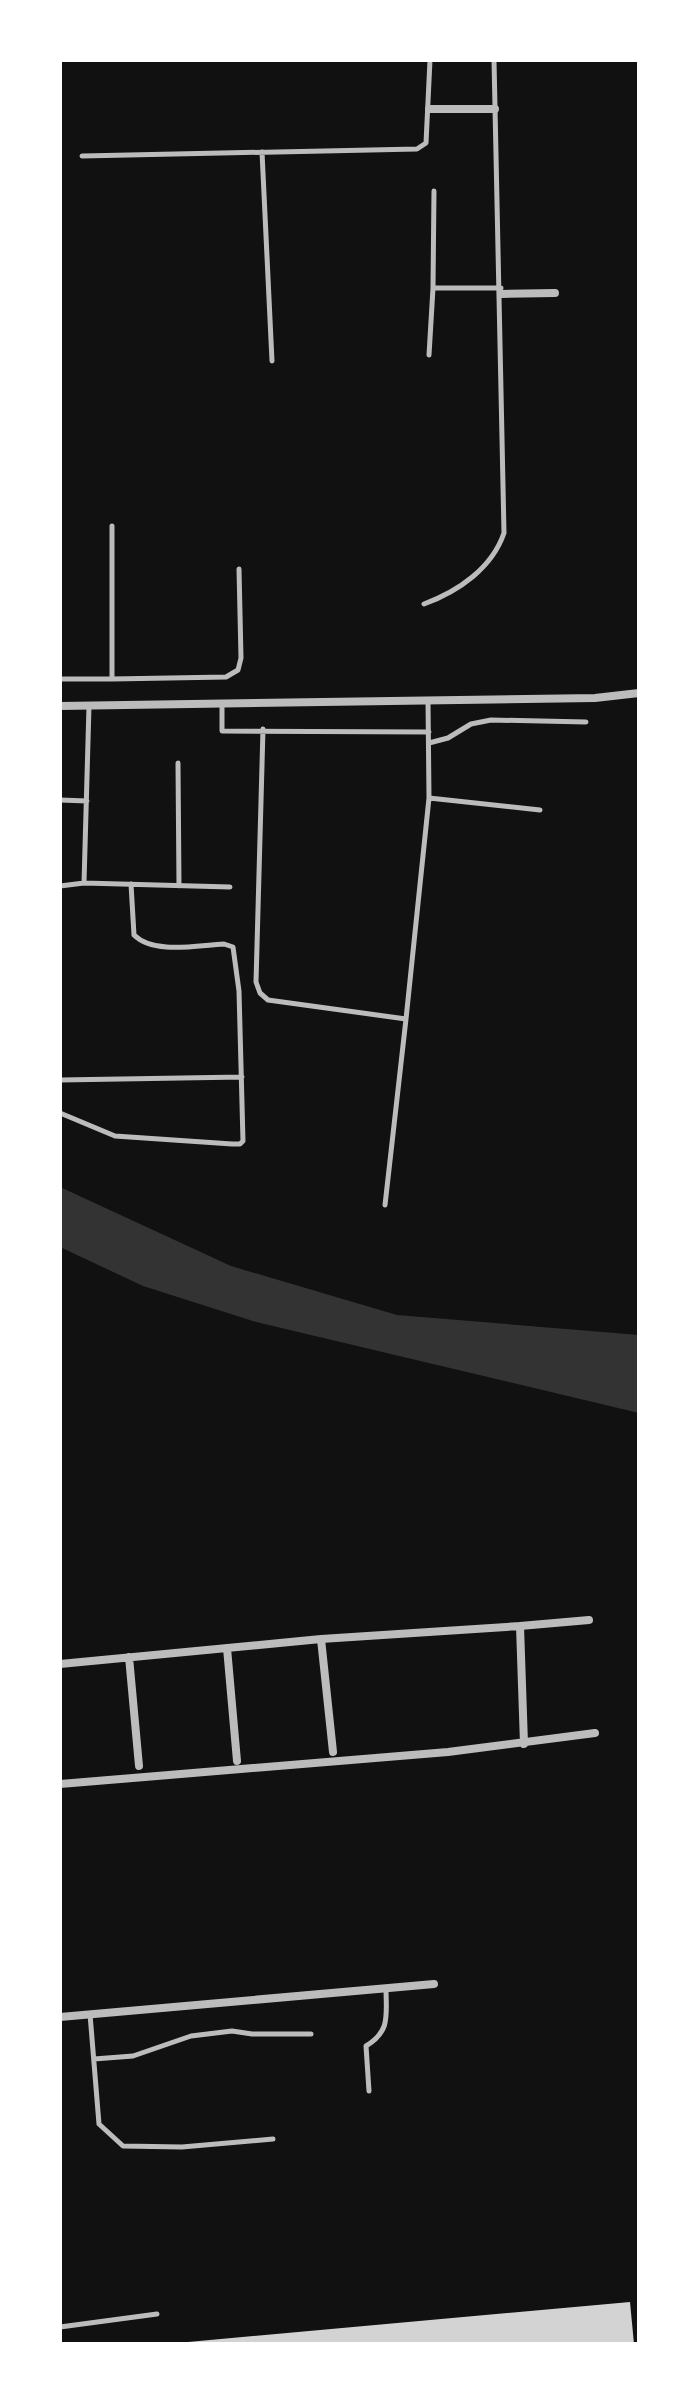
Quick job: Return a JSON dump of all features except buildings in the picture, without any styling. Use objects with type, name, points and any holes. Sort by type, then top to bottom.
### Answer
[{"type":"street","points":[[429,109],[495,109]]},
{"type":"street","points":[[501,291],[555,293]]},
{"type":"street","points":[[60,706],[595,698],[637,694]]},
{"type":"street","points":[[60,1664],[321,1639],[589,1620]]},
{"type":"street","points":[[520,1626],[524,1744]]},
{"type":"street","points":[[321,1639],[333,1752]]},
{"type":"street","points":[[227,1648],[237,1761]]},
{"type":"street","points":[[129,1657],[139,1766]]},
{"type":"street","points":[[60,1784],[432,1754],[595,1733]]},
{"type":"street","points":[[60,2017],[434,1984]]},
{"type":"lane","points":[[82,156],[417,149],[426,143],[430,60]]},
{"type":"lane","points":[[424,604],[447,595],[475,575],[494,554],[504,533],[494,60]]},
{"type":"lane","points":[[262,152],[272,361]]},
{"type":"lane","points":[[429,355],[434,191]]},
{"type":"lane","points":[[433,288],[501,291]]},
{"type":"lane","points":[[112,526],[112,679]]},
{"type":"lane","points":[[60,679],[226,677],[238,670],[241,658],[239,569]]},
{"type":"lane","points":[[385,1205],[429,798],[428,700]]},
{"type":"lane","points":[[222,703],[222,731],[429,732]]},
{"type":"lane","points":[[84,883],[90,705]]},
{"type":"lane","points":[[429,743],[448,738],[471,724],[491,720],[586,722]]},
{"type":"lane","points":[[263,729],[256,982],[260,993],[268,1000],[406,1019]]},
{"type":"lane","points":[[178,763],[179,886]]},
{"type":"lane","points":[[429,798],[540,810]]},
{"type":"lane","points":[[60,800],[87,801]]},
{"type":"lane","points":[[60,886],[84,883],[230,887]]},
{"type":"lane","points":[[60,1113],[115,1136],[240,1144],[243,1135],[239,991],[233,947],[224,944],[163,946],[141,942],[134,935],[131,884]]},
{"type":"lane","points":[[60,1080],[242,1077]]},
{"type":"lane","points":[[369,2091],[366,2046],[379,2038],[386,2025],[386,1988]]},
{"type":"lane","points":[[90,2014],[99,2124],[123,2146],[182,2147],[273,2139]]},
{"type":"lane","points":[[94,2059],[133,2056],[191,2036],[232,2031],[311,2034]]},
{"type":"lane","points":[[60,2327],[157,2314]]},
{"type":"shaded area","points":[[60,1187],[231,1266],[397,1315],[639,1335],[639,1413],[256,1322],[143,1286],[60,1247]]}]
